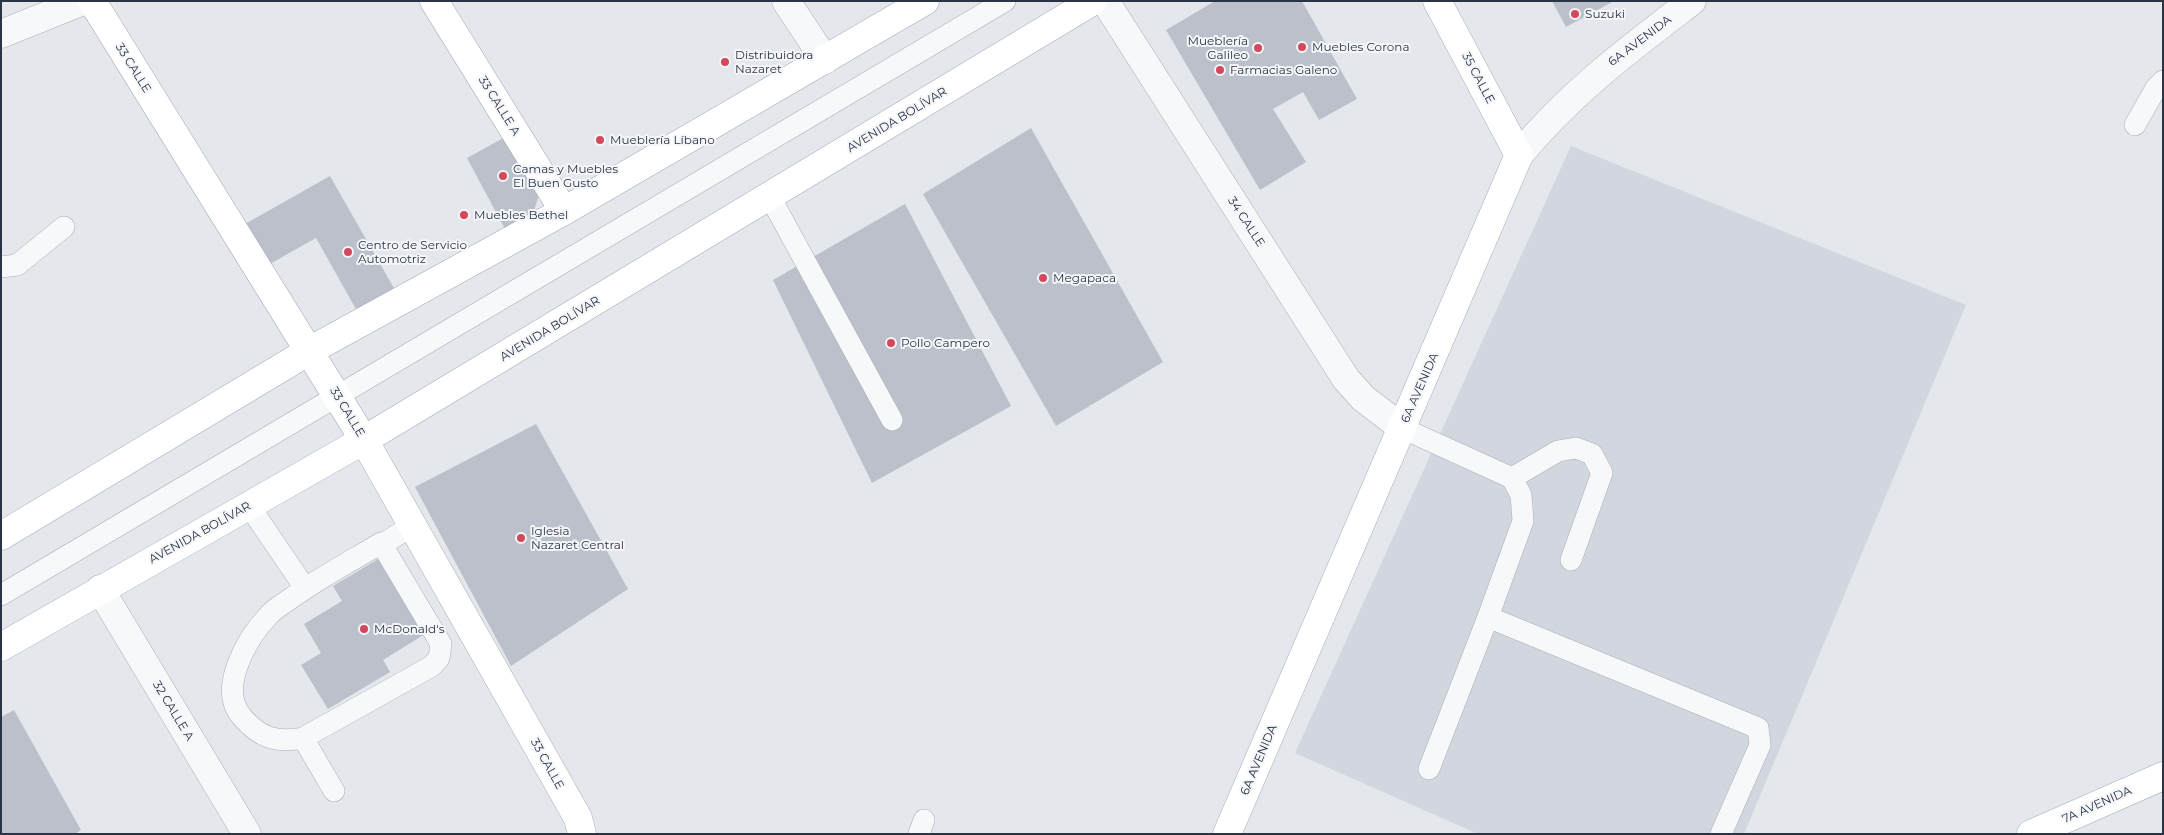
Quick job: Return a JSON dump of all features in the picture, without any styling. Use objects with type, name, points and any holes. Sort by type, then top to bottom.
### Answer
[{"type":"main road","name":"33 CALLE","points":[[92,1],[364,440],[578,818],[582,834]]},
{"type":"main road","name":"33 CALLE A","points":[[434,1],[564,211]]},
{"type":"main road","points":[[1,536],[309,352],[564,211],[925,1]]},
{"type":"main road","name":"AVENIDA BOLÍVAR","points":[[1,647],[364,440],[1093,1]]},
{"type":"main road","name":"35 CALLE","points":[[1437,1],[1519,155]]},
{"type":"main road","name":"6A AVENIDA","points":[[1227,834],[1519,155]]},
{"type":"main road","name":"7A AVENIDA","points":[[2031,834],[2163,776]]},
{"type":"street","points":[[1,34],[82,1]]},
{"type":"street","points":[[786,1],[825,60]]},
{"type":"street","name":"34 CALLE","points":[[1105,1],[1346,379],[1363,398],[1402,428]]},
{"type":"street","name":"6A AVENIDA","points":[[1519,155],[1547,121],[1597,75],[1692,1]]},
{"type":"street","name":"32 CALLE A","points":[[100,589],[247,834]]},
{"type":"lane","points":[[1,596],[1005,1]]},
{"type":"lane","points":[[2135,125],[2156,88],[2163,81]]},
{"type":"lane","points":[[770,197],[892,420]]},
{"type":"lane","points":[[1,267],[17,265],[64,227]]},
{"type":"lane","points":[[1402,428],[1512,478],[1520,496],[1522,521],[1488,617],[1429,768]]},
{"type":"lane","points":[[1512,478],[1558,451],[1576,448],[1592,454],[1602,473],[1571,560]]},
{"type":"lane","points":[[252,504],[258,519],[305,588]]},
{"type":"lane","points":[[381,543],[441,644],[439,658],[432,666],[303,738],[283,741],[263,735],[251,728],[238,713],[232,698],[233,673],[246,647],[268,615],[305,588],[381,543],[412,526]]},
{"type":"lane","points":[[1488,617],[1758,728],[1760,745],[1721,834]]},
{"type":"lane","points":[[303,738],[334,791]]},
{"type":"shaded area","points":[[1571,146],[1966,305],[1744,834],[1478,834],[1295,753]]},
{"type":"building","points":[[1215,1],[1302,1],[1357,99],[1319,120],[1303,92],[1273,109],[1306,162],[1260,190],[1166,30]]},
{"type":"building","name":"Suzuki","points":[[1552,1],[1614,1],[1566,27]]},
{"type":"building","name":"Megapaca","points":[[1031,128],[1163,362],[1056,426],[923,194]]},
{"type":"building","name":"Camas y Muebles El Buen Gusto","points":[[507,136],[539,195],[533,214],[505,229],[467,158]]},
{"type":"building","name":"Centro de Servicio Automotriz","points":[[330,176],[399,297],[361,318],[316,238],[268,265],[245,224]]},
{"type":"building","name":"Pollo Campero","points":[[905,204],[1011,406],[872,483],[773,280]]},
{"type":"building","name":"Iglesia Nazaret Central","points":[[536,424],[628,589],[511,666],[415,487]]},
{"type":"building","name":"McDonald's","points":[[378,559],[425,634],[383,660],[390,672],[328,709],[301,665],[321,653],[304,624],[342,601],[333,586]]},
{"type":"building","points":[[14,710],[81,830],[75,834],[1,834],[1,717]]},
{"type":"place","name":"Suzuki","points":[[1575,14]]},
{"type":"place","name":"Muebles Corona","points":[[1302,47]]},
{"type":"place","name":"Mueblería Galileo","points":[[1258,48]]},
{"type":"place","name":"Distribuidora Nazaret","points":[[725,62]]},
{"type":"place","name":"Farmacias Galeno","points":[[1220,70]]},
{"type":"place","name":"Mueblería Líbano","points":[[600,140]]},
{"type":"place","name":"Camas y Muebles El Buen Gusto","points":[[503,176]]},
{"type":"place","name":"Muebles Bethel","points":[[464,215]]},
{"type":"place","name":"Centro de Servicio Automotriz","points":[[348,252]]},
{"type":"place","name":"Megapaca","points":[[1043,278]]},
{"type":"place","name":"Pollo Campero","points":[[891,343]]},
{"type":"place","name":"Iglesia Nazaret Central","points":[[521,538]]},
{"type":"place","name":"McDonald's","points":[[364,629]]}]
